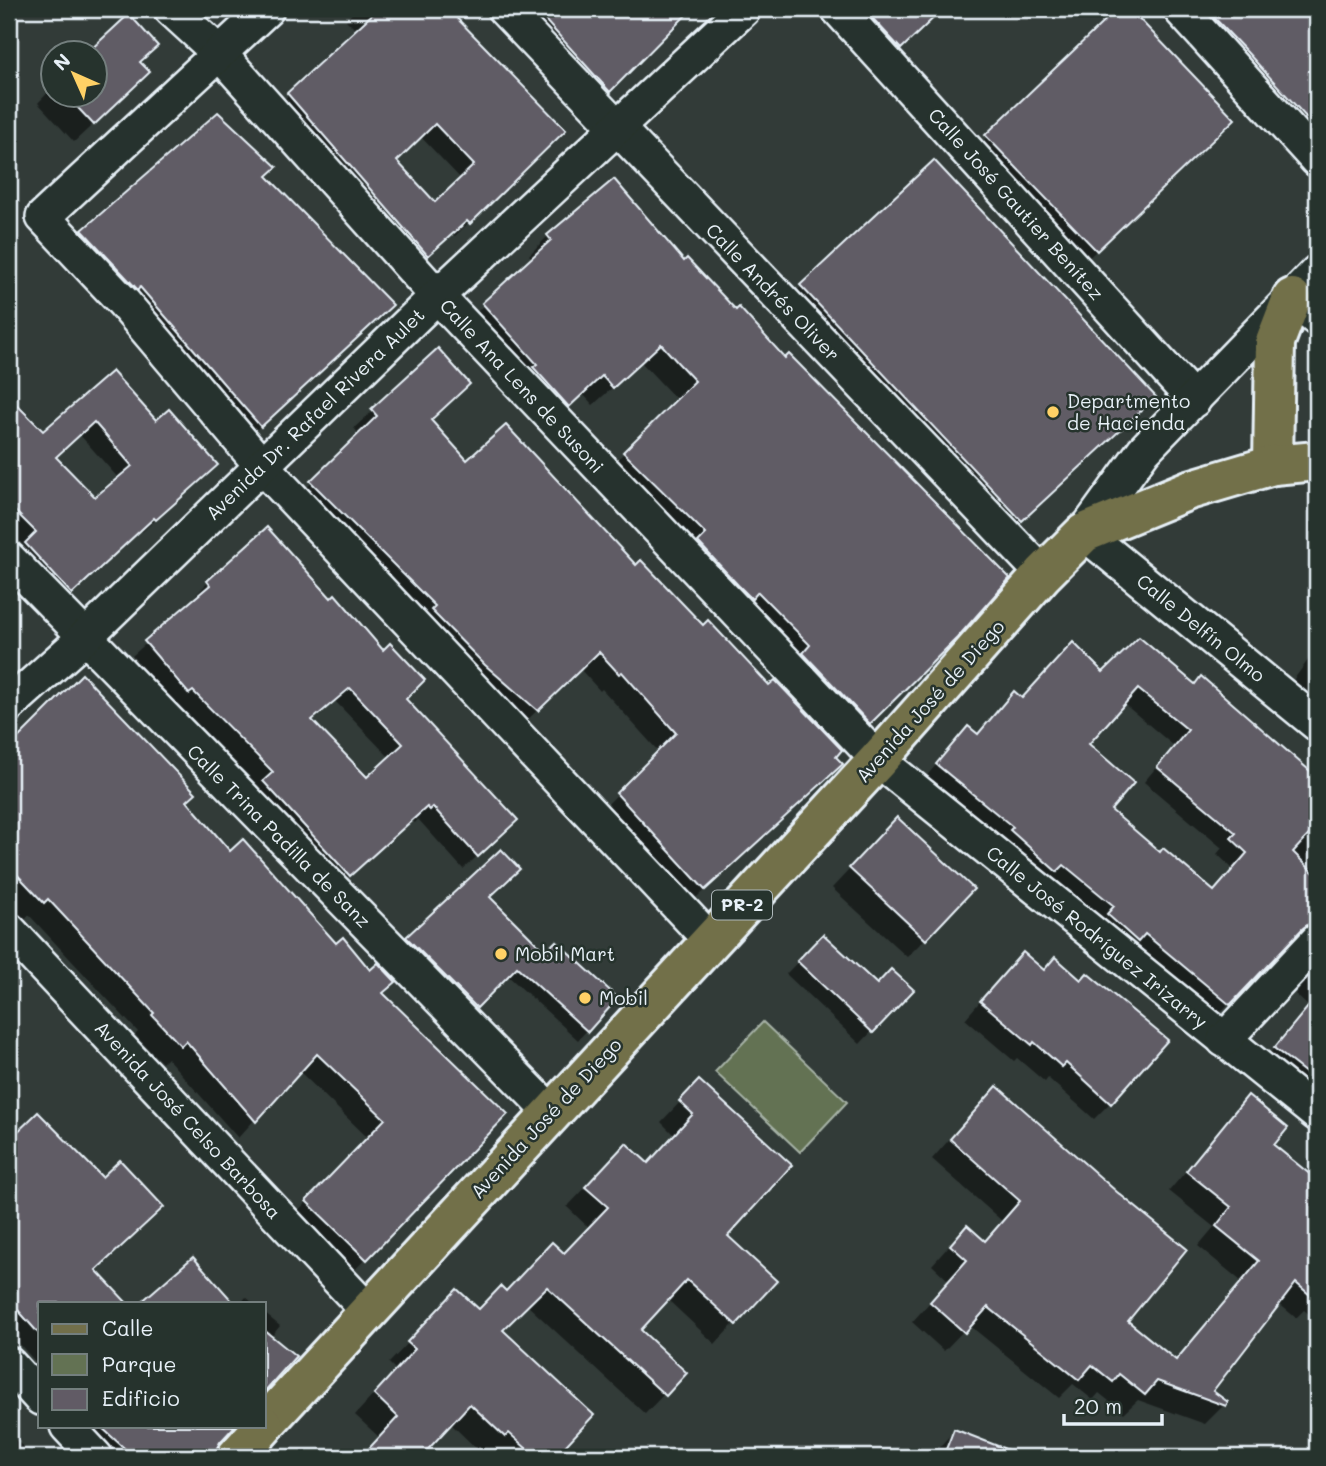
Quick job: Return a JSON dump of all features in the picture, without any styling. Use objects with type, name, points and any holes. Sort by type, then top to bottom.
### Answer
[{"type":"main road","points":[[1273,465],[1275,342],[1309,297]]},
{"type":"main road","name":"PR-2","points":[[1273,465],[1317,461]]},
{"type":"main road","name":"Avenida José de Diego","points":[[266,1423],[367,1310],[878,760],[1043,574],[1084,533],[1189,490],[1273,465]]},
{"type":"main road","name":"Avenida José de Diego","points":[[236,1457],[261,1428]]},
{"type":"street","name":"Calle Ana Lens de Susoni","points":[[171,9],[219,53],[436,296],[878,760]]},
{"type":"street","points":[[267,9],[43,217],[124,303],[261,465],[710,940]]},
{"type":"street","name":"Calle Andrés Oliver","points":[[504,9],[1043,574]]},
{"type":"street","name":"Avenida Dr. Rafael Rivera Aulet","points":[[9,705],[84,638],[436,296],[744,9]]},
{"type":"street","name":"Calle José Gautier Benítez","points":[[838,9],[1194,400]]},
{"type":"street","points":[[1180,9],[1317,160]]},
{"type":"street","name":"Avenida José de Diego","points":[[1084,533],[1144,450],[1194,400],[1309,297]]},
{"type":"street","name":"Calle Delfín Olmo","points":[[1084,533],[1317,723]]},
{"type":"street","name":"Calle Trina Padilla de Sanz","points":[[9,559],[551,1112]]},
{"type":"street","name":"Calle José Rodríguez Irizarry","points":[[878,760],[1317,1114]]},
{"type":"street","name":"Avenida José Celso Barbosa","points":[[9,930],[367,1310]]},
{"type":"street","points":[[1224,1040],[1317,942]]},
{"type":"street","points":[[9,1364],[38,1396]]},
{"type":"street","points":[[68,1428],[96,1457]]},
{"type":"green space","points":[[763,1022],[847,1102],[800,1152],[715,1072]]},
{"type":"building","points":[[378,9],[448,9],[566,130],[470,224],[467,221],[428,256],[287,93]],"holes":[[[435,124],[474,165],[435,202],[397,161]]]},
{"type":"building","points":[[535,9],[692,9],[610,92]]},
{"type":"building","points":[[864,9],[943,9],[901,49]]},
{"type":"building","points":[[1117,9],[1130,9],[1235,119],[1097,251],[985,135]]},
{"type":"building","points":[[1206,9],[1317,9],[1317,129],[1245,50]]},
{"type":"building","points":[[129,14],[158,46],[140,62],[150,72],[94,125],[78,108],[108,108],[108,38],[103,38]]},
{"type":"building","points":[[218,112],[277,167],[267,176],[393,305],[261,427],[140,287],[138,290],[82,230]]},
{"type":"building","points":[[934,160],[1156,397],[1022,521],[800,285]]},
{"type":"building","points":[[614,179],[684,261],[687,258],[736,310],[739,307],[785,358],[789,354],[1010,578],[957,638],[870,724],[803,653],[810,645],[758,592],[752,599],[738,585],[698,542],[706,534],[623,452],[695,381],[661,344],[613,388],[602,376],[569,407],[533,367],[537,364],[482,303],[551,240],[547,235]]},
{"type":"building","points":[[438,348],[470,384],[431,420],[467,460],[506,425],[636,565],[641,560],[703,625],[708,620],[769,685],[775,680],[842,750],[836,757],[843,764],[705,890],[616,793],[676,733],[622,672],[619,674],[599,652],[538,711],[485,665],[431,610],[435,606],[310,481],[377,416],[371,409]]},
{"type":"building","points":[[112,371],[156,420],[169,409],[218,465],[156,520],[154,518],[72,594],[25,543],[36,532],[9,505],[9,397],[43,431]],"holes":[[[94,422],[132,466],[95,497],[56,457]]]},
{"type":"building","points":[[267,527],[331,598],[335,594],[383,650],[390,643],[425,680],[406,699],[518,820],[478,857],[433,807],[430,810],[427,807],[350,876],[263,781],[273,772],[193,691],[189,694],[144,641],[210,585],[207,581]],"holes":[[[350,688],[403,744],[367,777],[312,720]]]},
{"type":"building","points":[[1139,637],[1195,684],[1201,676],[1317,777],[1317,826],[1293,852],[1317,876],[1317,918],[1303,928],[1230,1005],[1145,934],[1138,942],[1107,914],[1114,906],[1064,865],[1057,872],[1010,830],[1013,827],[936,764],[968,726],[978,734],[1014,691],[1022,698],[1073,642],[1103,672]],"holes":[[[1138,689],[1188,730],[1157,767],[1236,833],[1231,838],[1247,853],[1214,891],[1163,848],[1160,852],[1111,810],[1134,783],[1089,744]]]},
{"type":"building","points":[[82,674],[196,793],[187,801],[230,851],[243,839],[336,943],[343,937],[370,970],[378,963],[396,982],[383,993],[508,1114],[367,1260],[306,1201],[385,1119],[317,1054],[256,1122],[186,1041],[181,1046],[152,1015],[154,1013],[48,899],[44,903],[9,866],[9,747]]},
{"type":"building","points":[[897,817],[974,889],[926,940],[849,868]]},
{"type":"building","points":[[501,849],[520,869],[490,897],[545,952],[556,941],[618,998],[588,1032],[517,967],[477,1008],[406,937]]},
{"type":"building","points":[[823,934],[877,984],[891,969],[914,990],[873,1033],[797,961]]},
{"type":"building","points":[[1023,952],[1044,970],[1055,957],[1081,980],[1087,973],[1168,1040],[1111,1104],[1066,1063],[1062,1067],[980,1001]]},
{"type":"building","points":[[1317,996],[1317,1059],[1306,1073],[1274,1048]]},
{"type":"building","points":[[699,1080],[792,1165],[728,1236],[777,1281],[736,1325],[687,1280],[641,1330],[687,1373],[666,1396],[547,1287],[503,1330],[594,1415],[555,1457],[536,1457],[509,1433],[505,1437],[470,1404],[421,1457],[361,1457],[398,1417],[374,1394],[415,1349],[407,1342],[457,1289],[479,1309],[501,1286],[506,1291],[552,1242],[564,1253],[608,1207],[585,1187],[626,1143],[648,1163],[693,1114],[679,1101]]},
{"type":"building","points":[[997,1086],[1117,1192],[1187,1249],[1128,1321],[1176,1360],[1259,1261],[1216,1226],[1231,1207],[1186,1171],[1248,1095],[1288,1128],[1274,1145],[1317,1180],[1317,1301],[1296,1283],[1213,1391],[1228,1402],[1226,1406],[1157,1381],[1145,1395],[1119,1374],[1113,1382],[1092,1365],[1079,1380],[988,1307],[965,1333],[930,1302],[967,1260],[950,1245],[967,1225],[985,1241],[1020,1201],[950,1139]]},
{"type":"building","points":[[38,1112],[102,1177],[120,1160],[164,1207],[96,1270],[126,1302],[38,1302],[38,1333],[9,1300],[9,1140]]},
{"type":"building","points":[[193,1257],[233,1302],[141,1302]]},
{"type":"building","points":[[266,1332],[296,1356],[266,1390]]},
{"type":"building","points":[[102,1428],[233,1428],[220,1442],[213,1457],[134,1457]]},
{"type":"building","points":[[954,1429],[1021,1455],[1021,1457],[943,1457]]},
{"type":"place","name":"Departmento de Hacienda","points":[[1053,412]]},
{"type":"place","name":"Mobil Mart","points":[[501,954]]},
{"type":"place","name":"Mobil","points":[[585,998]]}]
